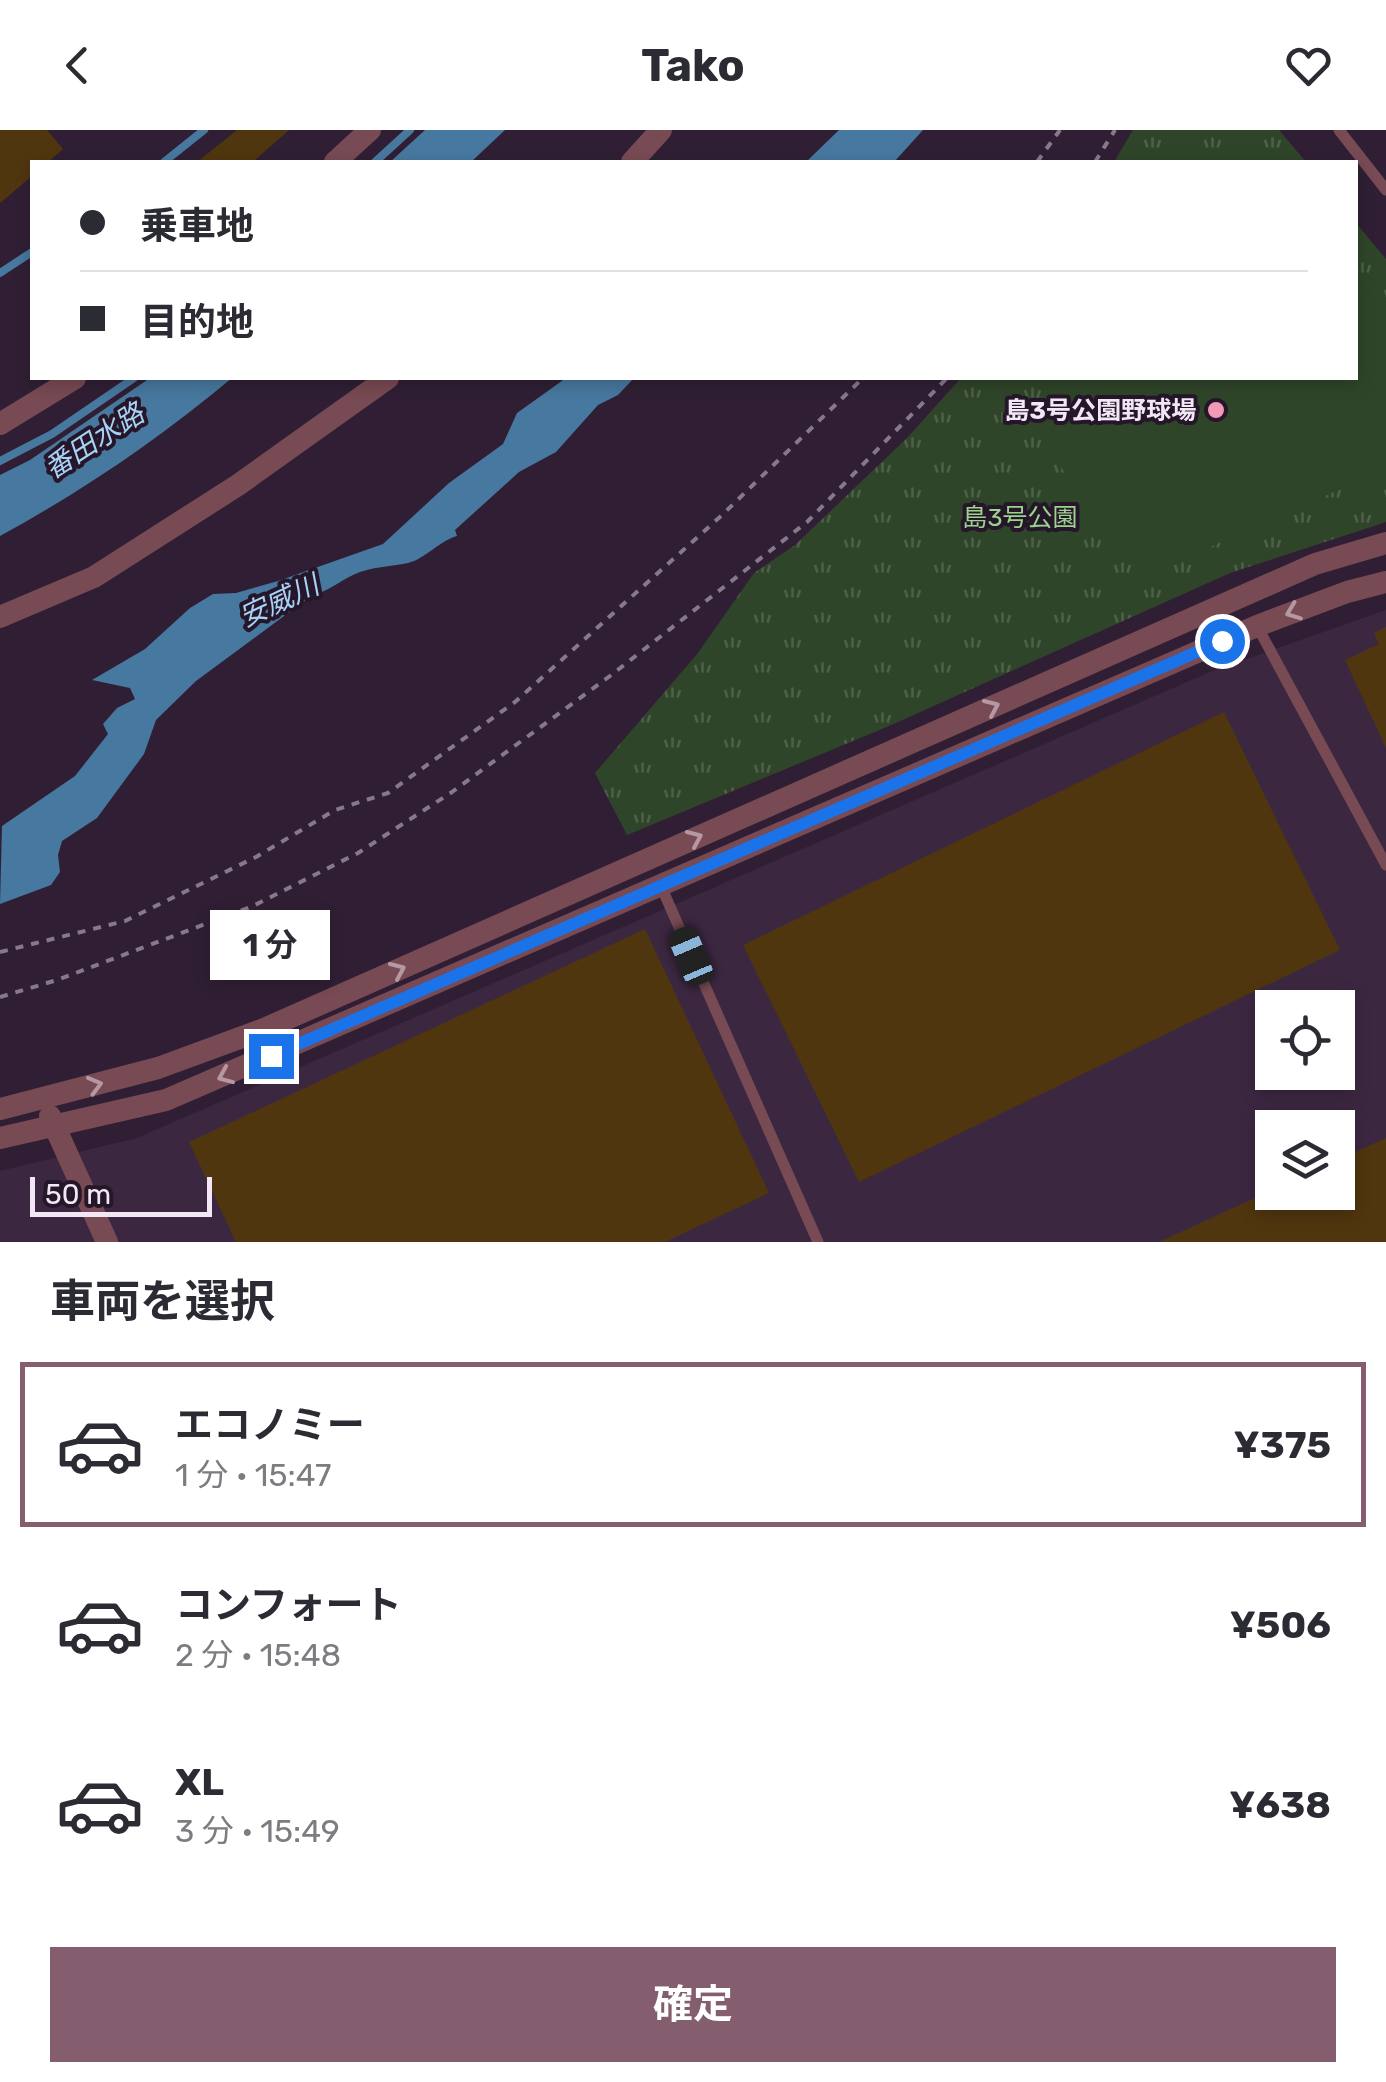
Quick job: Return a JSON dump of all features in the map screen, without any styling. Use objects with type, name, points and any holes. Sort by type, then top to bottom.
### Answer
[{"type":"street","points":[[337,160],[370,130]]},
{"type":"street","points":[[634,160],[661,130]]},
{"type":"street","points":[[0,424],[72,380]]},
{"type":"street","points":[[0,616],[94,577],[238,485],[385,380]]},
{"type":"street","points":[[0,1108],[158,1068],[264,1029],[1315,564],[1386,544]]},
{"type":"street","points":[[0,1138],[166,1100],[1257,626],[1347,592],[1386,582]]},
{"type":"street","points":[[42,1099],[107,1242]]},
{"type":"lane","points":[[1344,132],[1386,190]]},
{"type":"lane","points":[[1257,626],[1386,865]]},
{"type":"lane","points":[[660,884],[818,1242]]},
{"type":"path","points":[[1039,160],[1060,130]]},
{"type":"path","points":[[1095,160],[1116,130]]},
{"type":"path","points":[[0,952],[125,921],[256,858],[335,810],[388,794],[515,702],[721,516],[861,380]]},
{"type":"path","points":[[0,997],[74,974],[253,906],[358,852],[436,802],[610,676],[807,522],[945,380]]},
{"type":"shaded area","points":[[1386,610],[1386,1242],[0,1242],[0,1171],[137,1138],[1210,672]]},
{"type":"green space","points":[[1133,130],[1279,130],[1304,160],[1115,160]]},
{"type":"green space","name":"島3号公園","points":[[1358,226],[1386,259],[1386,522],[1230,573],[889,726],[627,835],[595,773],[698,653],[754,573],[795,545],[907,438],[959,380],[1358,380]]},
{"type":"green space","name":"島3号公園野球場","points":[[1358,281],[1386,313],[1386,469],[1156,571],[1077,495],[1047,442],[1044,380],[1358,380]]},
{"type":"water","points":[[425,130],[505,130],[473,160],[392,160]]},
{"type":"water","points":[[839,130],[923,130],[896,160],[808,160]]},
{"type":"water","name":"番田水路","points":[[147,380],[230,380],[120,463],[0,536],[0,475],[30,460]]},
{"type":"water","name":"安威川","points":[[563,380],[632,380],[618,395],[598,405],[556,452],[519,472],[455,530],[457,536],[414,561],[360,572],[311,596],[196,681],[156,720],[144,754],[97,818],[62,841],[58,855],[60,872],[51,885],[0,904],[2,826],[75,776],[108,734],[103,724],[117,708],[135,699],[130,688],[92,680],[145,649],[190,608],[213,594],[236,593],[278,581],[383,544],[449,483],[503,444],[517,413]]},
{"type":"building","points":[[0,130],[47,130],[63,149],[50,160],[30,160],[30,178],[0,203]]},
{"type":"building","points":[[237,130],[289,130],[255,160],[200,160]]},
{"type":"building","points":[[1386,627],[1386,748],[1345,660],[1379,644],[1374,633]]},
{"type":"building","points":[[1224,712],[1340,950],[859,1182],[743,945]]},
{"type":"building","points":[[645,929],[769,1193],[665,1242],[236,1242],[189,1142]]},
{"type":"building","points":[[1386,1138],[1386,1242],[1159,1242],[1255,1198],[1255,1210],[1355,1210],[1355,1152]]},
{"type":"waterway","points":[[166,160],[204,130]]},
{"type":"waterway","points":[[377,160],[410,130]]},
{"type":"waterway","points":[[0,273],[30,253]]},
{"type":"waterway","name":"番田水路","points":[[0,461],[52,434],[131,380]]},
{"type":"place","name":"島3号公園野球場","points":[[1216,410]]},
{"type":"route","points":[[271,1056],[1222,641]]}]
